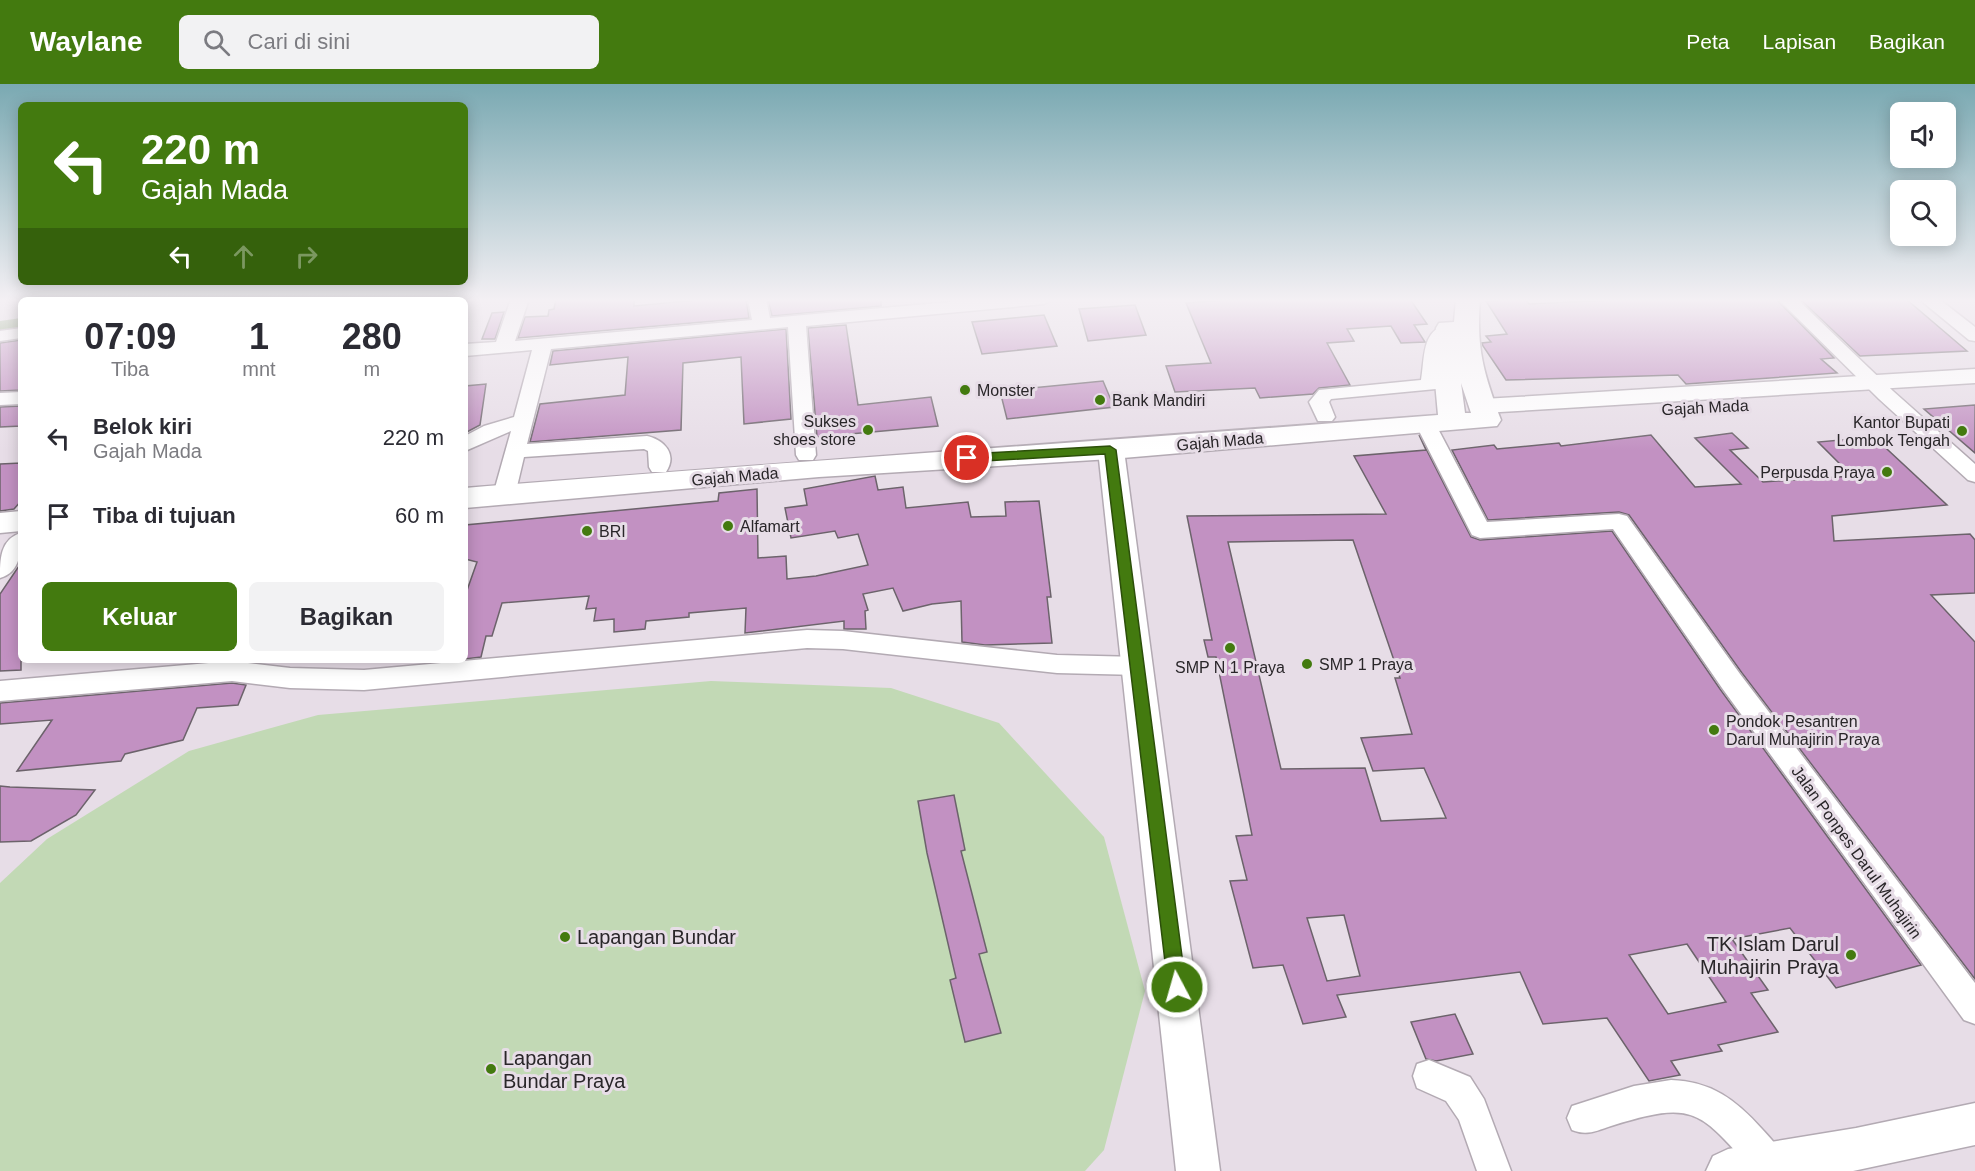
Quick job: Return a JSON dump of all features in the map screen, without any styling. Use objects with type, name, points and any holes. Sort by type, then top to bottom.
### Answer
[{"type":"highway","points":[[1443,418],[1447,350]]},
{"type":"highway","points":[[1467,350],[1469,367],[1485,413]]},
{"type":"highway","name":"Gajah Mada","points":[[468,483],[506,487],[1110,450],[1485,413]]},
{"type":"highway","name":"Gajah Mada","points":[[468,497],[506,487],[659,467],[806,455],[1325,417],[1443,418]]},
{"type":"highway","points":[[0,523],[18,521]]},
{"type":"highway","points":[[0,537],[18,536]]},
{"type":"main road","name":"Gajah Mada","points":[[1485,413],[1879,388],[1975,376]]},
{"type":"main road","name":"Gajah Mada","points":[[1485,413],[1730,388],[1975,390]]},
{"type":"main road","points":[[1110,450],[1139,666],[1198,1171]]},
{"type":"main road","points":[[1728,1171],[1856,1149],[1975,1124]]},
{"type":"street","points":[[506,487],[521,421],[541,350]]},
{"type":"street","points":[[799,350],[806,455]]},
{"type":"street","points":[[1325,417],[1319,402],[1326,394],[1429,385],[1434,350]]},
{"type":"street","points":[[1839,350],[1975,475]]},
{"type":"street","points":[[0,399],[18,398]]},
{"type":"street","name":"Jalan Ponpes Darul Muhajirin","points":[[1443,418],[1479,530],[1619,521],[1731,681],[1975,1009]]},
{"type":"street","points":[[468,443],[491,430],[521,421]]},
{"type":"street","points":[[515,451],[647,442],[658,448],[659,467]]},
{"type":"street","points":[[0,570],[18,545]]},
{"type":"street","points":[[0,691],[235,666],[290,678],[364,680],[807,639],[843,640],[1057,664],[1139,666]]},
{"type":"street","points":[[1430,1076],[1458,1089],[1472,1112],[1494,1171]]},
{"type":"street","points":[[1584,1118],[1638,1103],[1687,1095],[1697,1097],[1717,1108],[1769,1163]]},
{"type":"green space","name":"Lapangan Bundar","points":[[711,681],[891,688],[999,723],[1104,837],[1145,991],[1104,1150],[1085,1171],[0,1171],[0,883],[47,839],[189,751],[318,715]]},
{"type":"building","points":[[0,350],[18,350],[18,390],[0,391]]},
{"type":"building","points":[[787,350],[791,419],[744,424],[741,357],[683,363],[681,430],[530,442],[540,404],[625,395],[628,357],[550,365],[553,351]]},
{"type":"building","points":[[810,350],[850,350],[858,405],[931,397],[938,426],[817,437]]},
{"type":"building","points":[[981,350],[1022,350],[982,354]]},
{"type":"building","points":[[1205,350],[1331,350],[1350,385],[1319,388],[1313,394],[1260,398],[1255,388],[1175,392],[1166,366],[1211,363]]},
{"type":"building","points":[[1486,350],[1826,350],[1834,358],[1821,359],[1837,373],[1686,384],[1678,375],[1506,380]]},
{"type":"building","points":[[1853,350],[1967,351],[1860,356]]},
{"type":"building","points":[[1103,381],[1114,407],[1007,419],[1000,391]]},
{"type":"building","points":[[486,384],[480,425],[468,431],[468,386]]},
{"type":"building","name":"Kantor Bupati Lombok Tengah","points":[[1975,405],[1975,453],[1924,409]]},
{"type":"building","points":[[18,406],[18,426],[0,427],[0,407]]},
{"type":"building","points":[[1732,433],[1748,448],[1730,450],[1763,482],[1852,476],[1818,442],[1874,437],[1947,505],[1832,516],[1834,541],[1970,534],[1975,540],[1975,593],[1931,595],[1975,642],[1975,979],[1742,673],[1629,515],[1619,512],[1488,520],[1452,450],[1494,445],[1497,449],[1559,443],[1561,446],[1651,435],[1695,487],[1741,484],[1695,438]]},
{"type":"building","name":"Pondok Pesantren Darul Muhajirin Praya","points":[[1419,435],[1471,537],[1480,540],[1612,531],[1720,689],[1921,965],[1836,988],[1790,928],[1732,939],[1768,990],[1751,993],[1778,1032],[1718,1045],[1722,1051],[1671,1061],[1680,1075],[1649,1081],[1607,1018],[1543,1024],[1520,972],[1337,995],[1346,1017],[1303,1024],[1283,965],[1253,968],[1230,881],[1247,880],[1236,836],[1252,835],[1216,657],[1208,657],[1204,640],[1212,640],[1187,516],[1386,514],[1354,456],[1426,450]],"holes":[[[1353,540],[1400,678],[1395,678],[1412,734],[1361,738],[1373,771],[1424,768],[1446,818],[1381,821],[1365,768],[1281,769],[1228,542]],[[1344,915],[1360,976],[1327,981],[1307,918]],[[1687,944],[1726,1002],[1668,1014],[1629,955]]]},
{"type":"building","points":[[18,463],[18,504],[14,509],[0,511],[0,464]]},
{"type":"building","points":[[875,476],[878,490],[903,487],[906,508],[968,502],[971,517],[1006,516],[1005,502],[1039,501],[1051,597],[1047,597],[1052,643],[985,645],[962,642],[961,601],[932,604],[903,611],[893,588],[863,594],[868,610],[865,611],[866,629],[844,629],[844,621],[745,633],[746,608],[689,613],[689,617],[646,621],[645,629],[614,632],[614,619],[594,621],[596,608],[586,609],[589,596],[502,603],[492,636],[486,636],[481,657],[468,659],[468,588],[477,562],[468,560],[468,525],[718,501],[719,493],[757,489],[758,558],[786,556],[787,579],[816,576],[868,565],[858,534],[838,538],[835,531],[791,538],[785,508],[807,505],[804,489]]},
{"type":"building","points":[[18,567],[18,663],[21,663],[21,670],[0,671],[0,594]]},
{"type":"building","points":[[232,683],[246,685],[238,705],[197,708],[183,740],[125,754],[121,761],[17,771],[52,720],[0,724],[0,703]]},
{"type":"building","points":[[0,786],[95,790],[76,815],[31,841],[0,842]]},
{"type":"building","points":[[954,795],[965,850],[961,851],[987,952],[979,954],[1001,1033],[965,1042],[950,980],[956,978],[927,853],[918,801]]},
{"type":"building","points":[[1455,1014],[1473,1054],[1436,1061],[1426,1059],[1411,1022]]},
{"type":"place","name":"Monster","points":[[965,390]]},
{"type":"place","name":"Bank Mandiri","points":[[1100,400]]},
{"type":"place","name":"Sukses shoes store","points":[[868,430]]},
{"type":"place","name":"Kantor Bupati Lombok Tengah","points":[[1962,431]]},
{"type":"place","name":"Perpusda Praya","points":[[1887,472]]},
{"type":"place","name":"Alfamart","points":[[728,526]]},
{"type":"place","name":"BRI","points":[[587,531]]},
{"type":"place","name":"SMP N 1 Praya","points":[[1230,648]]},
{"type":"place","name":"SMP 1 Praya","points":[[1307,664]]},
{"type":"place","name":"Pondok Pesantren Darul Muhajirin Praya","points":[[1714,730]]},
{"type":"place","name":"Lapangan Bundar","points":[[565,937]]},
{"type":"place","name":"TK Islam Darul Muhajirin Praya","points":[[1851,955]]},
{"type":"place","name":"Lapangan Bundar Praya","points":[[491,1069]]},
{"type":"route","points":[[967,458],[1110,450],[1139,666],[1177,987]]}]
